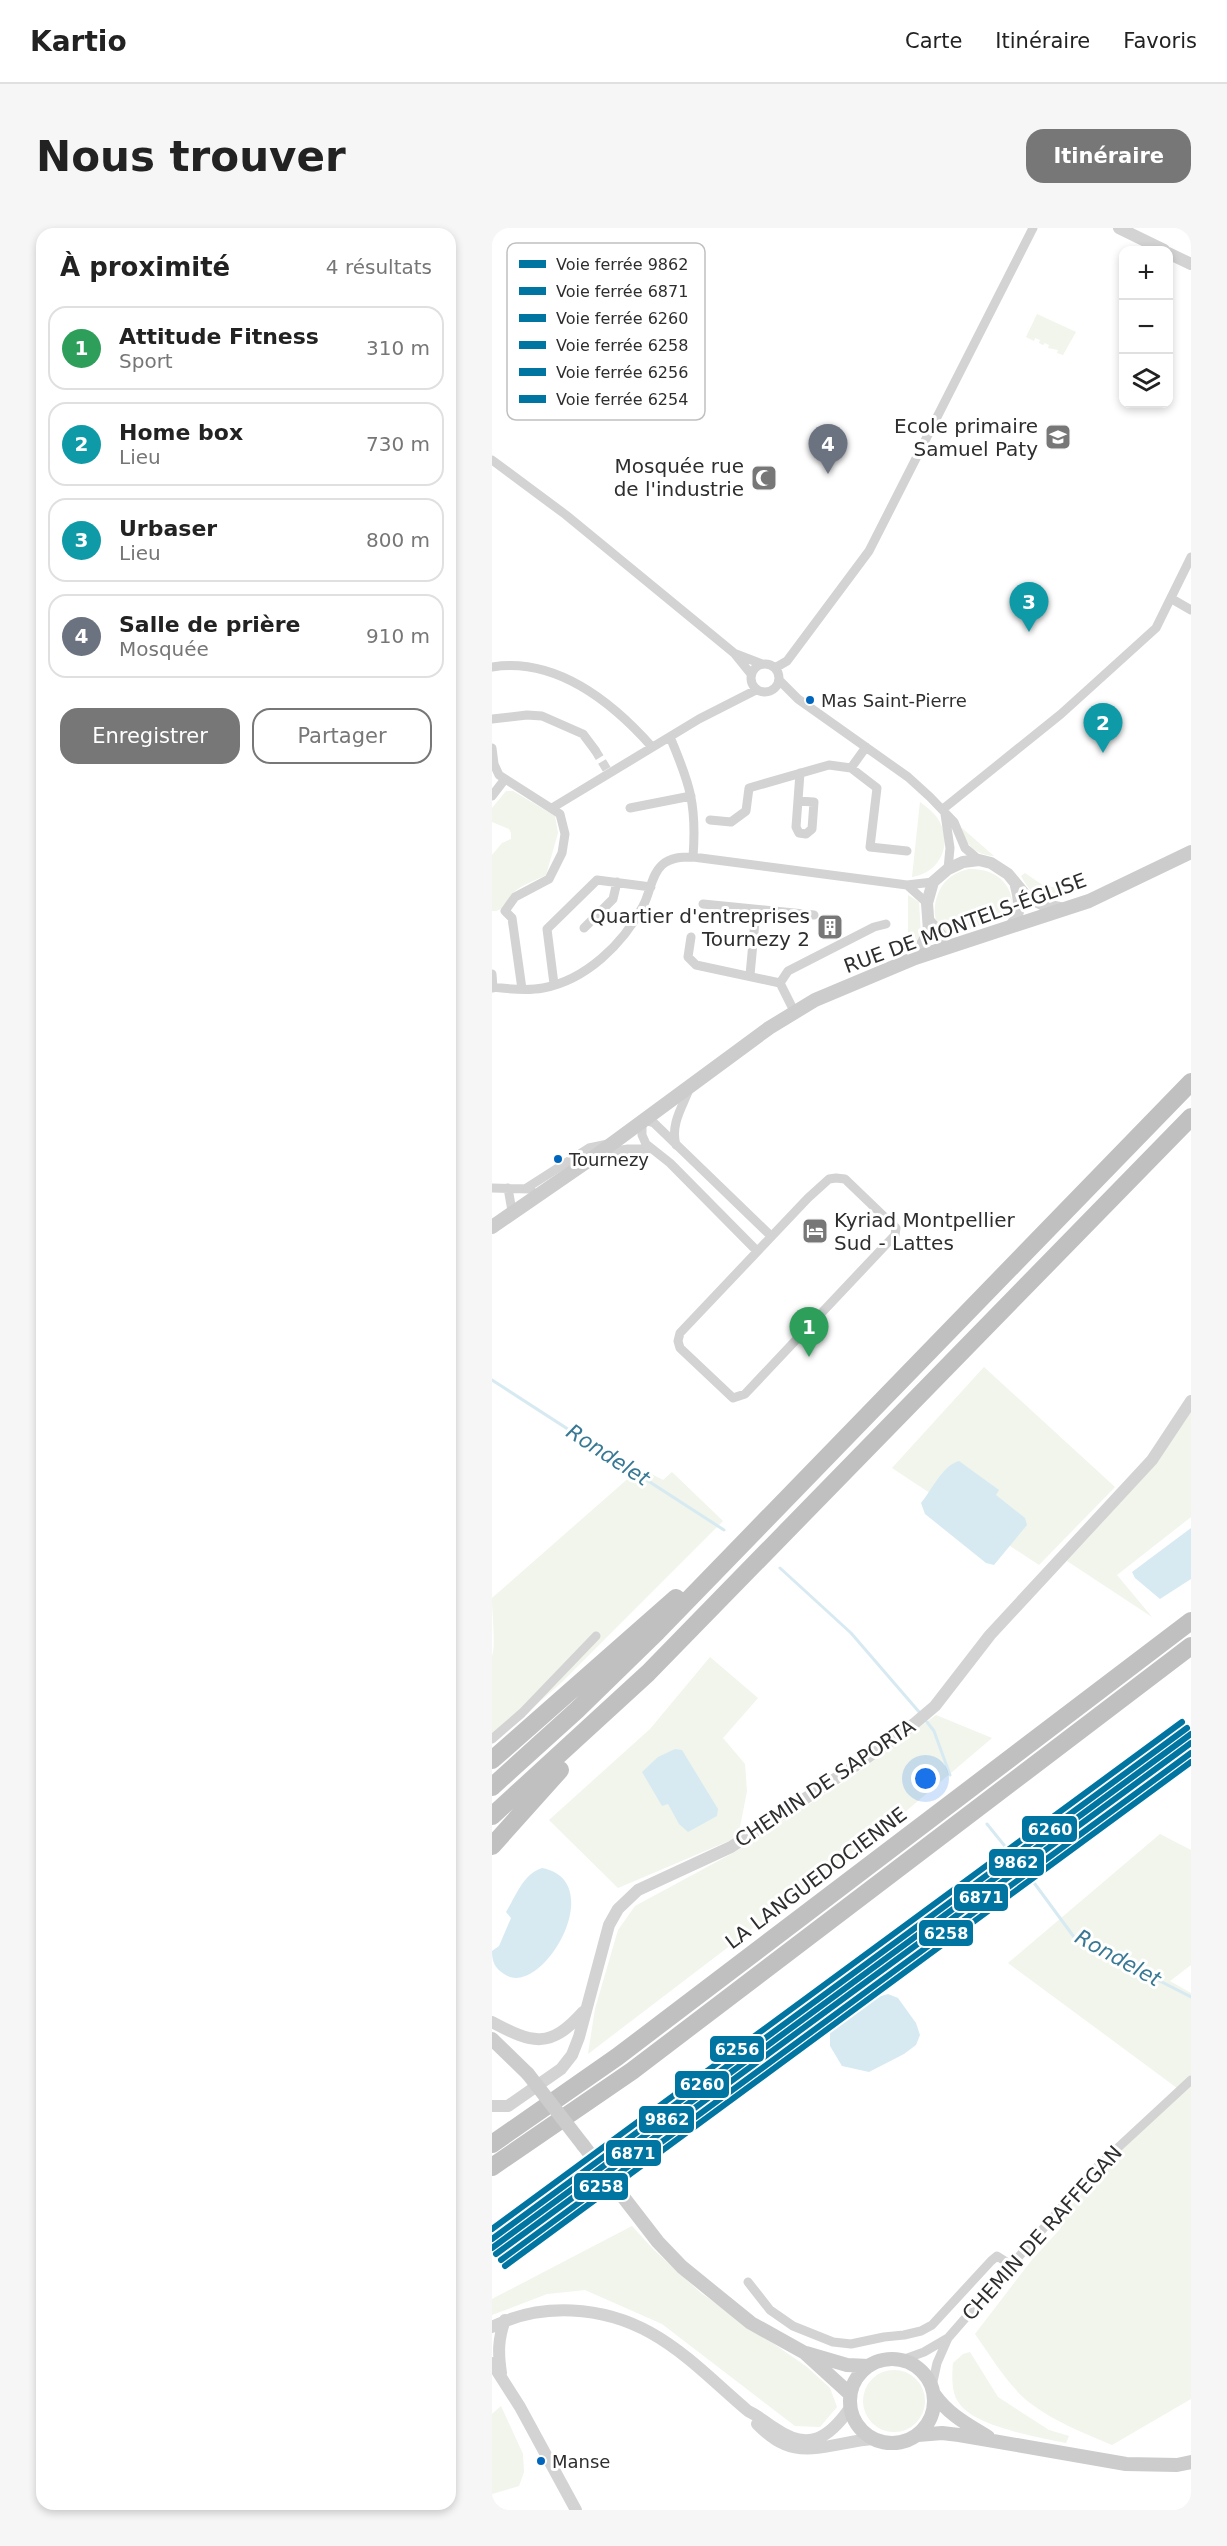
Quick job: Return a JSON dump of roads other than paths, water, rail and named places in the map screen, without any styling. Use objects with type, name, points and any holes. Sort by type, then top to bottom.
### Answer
[{"type":"highway","points":[[492,1787],[577,1710],[733,1555],[1191,1082]]},
{"type":"highway","points":[[492,1816],[648,1672],[1191,1117]]},
{"type":"highway","points":[[492,1760],[668,1605],[733,1555]]},
{"type":"highway","name":"LA LANGUEDOCIENNE","points":[[492,2144],[617,2057],[1191,1621]]},
{"type":"highway","points":[[492,2168],[632,2071],[1191,1646]]},
{"type":"highway","points":[[492,1846],[648,1672]]},
{"type":"main road","name":"RUE DE MONTELS-ÉGLISE","points":[[500,1218],[597,1154],[642,1119],[794,1011],[835,990],[915,958],[1065,909],[1122,886],[1191,852]]},
{"type":"main road","points":[[492,2040],[528,2074],[615,2187],[682,2267],[751,2323],[805,2353],[850,2394]]},
{"type":"main road","points":[[805,2353],[848,2365],[868,2366],[891,2359],[902,2360],[917,2367],[928,2378],[944,2408],[958,2420],[994,2442]]},
{"type":"main road","points":[[868,2366],[860,2373],[850,2394],[850,2408],[855,2421],[874,2439],[898,2443],[918,2435],[942,2433],[1126,2464],[1177,2465],[1191,2462]]},
{"type":"main road","points":[[918,2435],[929,2421],[934,2408],[933,2390]]},
{"type":"street","points":[[734,653],[775,668],[787,661],[869,551],[1033,228]]},
{"type":"street","points":[[1119,228],[1156,246]]},
{"type":"street","points":[[1173,255],[1191,264]]},
{"type":"street","points":[[492,460],[566,515],[734,653],[753,682],[765,692],[773,690],[798,699]]},
{"type":"street","points":[[944,811],[1061,714],[1156,628],[1191,557]]},
{"type":"street","points":[[1172,599],[1191,610]]},
{"type":"street","points":[[552,808],[739,697],[753,682],[755,668],[762,664]]},
{"type":"street","points":[[492,667],[531,668],[578,684],[598,696],[630,723],[652,747]]},
{"type":"street","points":[[775,668],[779,680],[798,699],[908,777],[944,811],[954,822],[965,848],[980,860],[1004,870],[1016,885],[1035,902],[1065,909]]},
{"type":"street","points":[[773,690],[779,680]]},
{"type":"street","points":[[492,719],[542,716],[583,734],[595,750]]},
{"type":"street","points":[[669,737],[688,778],[695,826],[693,857]]},
{"type":"street","points":[[851,768],[866,747]]},
{"type":"street","points":[[492,748],[496,770],[505,779],[560,814],[565,834],[562,852],[549,879],[515,897],[505,911],[512,918],[522,989]]},
{"type":"street","points":[[710,820],[731,822],[746,811],[749,788],[828,765],[851,768],[877,788],[870,847],[906,851]]},
{"type":"street","points":[[798,801],[800,773]]},
{"type":"street","points":[[492,796],[505,779]]},
{"type":"street","points":[[630,808],[691,796]]},
{"type":"street","points":[[944,811],[950,848],[948,869]]},
{"type":"street","points":[[492,974],[493,988],[543,988],[588,968],[613,948],[634,923],[658,869],[664,863],[676,858],[693,857],[907,885],[933,882]]},
{"type":"street","points":[[915,958],[926,939],[929,921],[927,903],[933,882],[948,869],[963,862],[980,860]]},
{"type":"street","points":[[554,984],[547,929],[597,880],[651,886]]},
{"type":"street","points":[[584,928],[613,899],[617,882]]},
{"type":"street","points":[[907,885],[927,903]]},
{"type":"street","points":[[1011,926],[1017,917],[1019,908],[1016,885]]},
{"type":"street","points":[[703,904],[814,915]]},
{"type":"street","points":[[750,975],[756,911]]},
{"type":"street","points":[[929,921],[950,946]]},
{"type":"street","points":[[780,983],[788,971],[874,927],[886,924]]},
{"type":"street","points":[[691,937],[688,957],[696,965],[780,983],[794,1011]]},
{"type":"street","points":[[677,1147],[674,1137],[676,1120],[690,1086]]},
{"type":"street","points":[[757,1251],[670,1163],[651,1149],[642,1135],[642,1119],[654,1123],[771,1236]]},
{"type":"street","name":"RUE DE MONTELS-ÉGLISE","points":[[525,1189],[589,1149],[610,1144]]},
{"type":"street","points":[[597,1154],[628,1149],[651,1149]]},
{"type":"street","points":[[829,1179],[845,1179],[896,1228],[895,1235],[745,1394],[733,1398],[680,1348],[678,1341],[683,1330],[757,1251],[829,1179]]},
{"type":"street","points":[[492,1188],[545,1189]]},
{"type":"street","points":[[500,1218],[508,1188]]},
{"type":"street","name":"CHEMIN DE SAPORTA","points":[[492,2106],[508,2106],[561,2070],[572,2055],[579,2037],[609,1924],[618,1909],[638,1890],[731,1847],[864,1760],[935,1706],[990,1635],[1152,1460],[1191,1401]]},
{"type":"street","points":[[492,1739],[522,1713],[596,1636]]},
{"type":"street","points":[[492,2022],[522,2038],[540,2040],[567,2030],[584,2012]]},
{"type":"street","name":"CHEMIN DE RAFFEGAN","points":[[933,2390],[937,2363],[948,2338],[1096,2168],[1191,2080]]},
{"type":"street","points":[[748,2282],[770,2310],[793,2326],[833,2342],[851,2344],[921,2331],[932,2325],[997,2256],[1011,2265]]},
{"type":"street","points":[[492,2327],[505,2320],[552,2309],[582,2311],[627,2321],[651,2333],[678,2351],[748,2411],[790,2437],[811,2440],[835,2429],[850,2408]]},
{"type":"street","points":[[502,2377],[498,2354],[499,2336],[505,2320]]},
{"type":"street","name":"CHEMIN DE RAFFEGAN","points":[[902,2360],[924,2352],[948,2338]]},
{"type":"street","points":[[492,2363],[576,2510]]},
{"type":"street","points":[[748,2411],[755,2423],[773,2438],[788,2446],[815,2448],[874,2439]]},
{"type":"waterway","name":"Rondelet","points":[[492,1380],[724,1530]]},
{"type":"waterway","name":"Rondelet","points":[[780,1568],[851,1633],[920,1713]]},
{"type":"waterway","points":[[927,1722],[934,1731],[950,1775]]},
{"type":"waterway","points":[[987,1824],[1008,1850]]},
{"type":"waterway","name":"Rondelet","points":[[1032,1880],[1074,1937],[1191,1997]]},
{"type":"tunnel","points":[[595,750],[609,773]]},
{"type":"rail line","name":"6256","points":[[492,2229],[1182,1722]]},
{"type":"rail line","name":"6260","points":[[492,2239],[1187,1728]]},
{"type":"rail line","name":"9862","points":[[492,2248],[1191,1734]]},
{"type":"rail line","name":"6871","points":[[496,2254],[1191,1743]]},
{"type":"rail line","name":"6258","points":[[501,2260],[1191,1753]]},
{"type":"rail line","name":"6254","points":[[505,2266],[1191,1762]]},
{"type":"place","name":"Ecole primaire Samuel Paty","points":[[1058,437]]},
{"type":"place","name":"Salle de prière","points":[[828,474]]},
{"type":"place","name":"Mosquée rue de l'industrie","points":[[764,478]]},
{"type":"place","name":"Urbaser","points":[[1029,632]]},
{"type":"place","name":"Mas Saint-Pierre","points":[[810,700]]},
{"type":"place","name":"Home box","points":[[1103,753]]},
{"type":"place","name":"Quartier d'entreprises Tournezy 2","points":[[830,927]]},
{"type":"place","name":"Tournezy","points":[[558,1159]]},
{"type":"place","name":"Kyriad Montpellier Sud - Lattes","points":[[815,1231]]},
{"type":"place","name":"Attitude Fitness","points":[[809,1357]]},
{"type":"place","name":"Manse","points":[[541,2461]]}]
